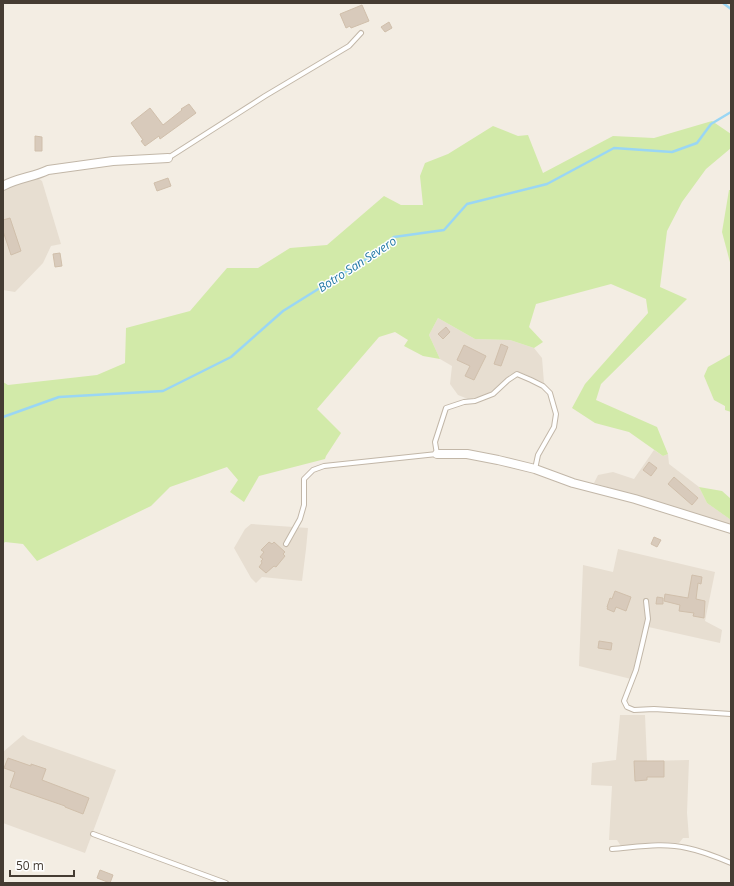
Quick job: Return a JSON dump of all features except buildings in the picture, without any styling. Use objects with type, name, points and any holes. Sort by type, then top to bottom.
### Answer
[{"type":"street","points":[[3,186],[13,180],[42,173],[48,170],[113,161],[168,158]]},
{"type":"street","points":[[437,454],[467,454],[534,469],[573,483],[635,499],[731,529]]},
{"type":"lane","points":[[168,158],[265,96],[349,46],[361,33]]},
{"type":"lane","points":[[286,544],[300,519],[304,505],[304,478],[313,470],[324,466],[437,454],[435,442],[446,408],[464,402],[475,401],[493,394],[517,374],[543,386],[550,393],[556,414],[554,427],[538,455],[534,469]]},
{"type":"lane","points":[[646,601],[648,619],[636,670],[624,701],[627,706],[634,710],[731,714]]},
{"type":"lane","points":[[93,834],[226,883]]},
{"type":"lane","points":[[612,849],[658,845],[686,847],[731,863]]},
{"type":"shaded area","points":[[36,177],[42,181],[61,244],[51,246],[43,263],[15,292],[3,290],[3,188]]},
{"type":"shaded area","points":[[438,318],[475,339],[510,340],[534,348],[542,358],[544,383],[520,372],[510,375],[495,389],[484,396],[468,399],[458,395],[450,384],[452,366],[440,359],[429,335]]},
{"type":"shaded area","points":[[654,450],[663,456],[668,454],[669,464],[699,487],[707,503],[731,520],[731,525],[594,483],[598,475],[613,472],[634,479]]},
{"type":"shaded area","points":[[251,524],[308,528],[302,581],[262,577],[256,583],[251,578],[234,548],[245,529]]},
{"type":"shaded area","points":[[618,549],[715,572],[705,621],[722,630],[720,643],[644,626],[631,679],[579,666],[583,565],[613,572]]},
{"type":"shaded area","points":[[620,715],[645,715],[647,761],[689,760],[687,813],[689,838],[683,838],[679,843],[657,842],[621,846],[617,840],[609,840],[612,786],[591,785],[592,763],[616,760]]},
{"type":"shaded area","points":[[23,735],[28,739],[116,770],[85,853],[3,823],[3,752]]},
{"type":"green space","points":[[712,121],[731,134],[731,148],[706,169],[682,202],[667,231],[660,287],[687,299],[601,384],[596,400],[657,427],[668,454],[663,456],[629,432],[595,423],[572,408],[585,384],[648,313],[646,299],[611,284],[536,304],[529,327],[543,342],[534,348],[510,340],[475,339],[438,318],[429,335],[440,359],[423,356],[404,346],[408,340],[395,332],[379,337],[317,409],[341,433],[325,459],[259,476],[244,502],[230,492],[238,480],[227,467],[170,487],[151,506],[37,561],[23,544],[5,542],[3,544],[3,382],[8,385],[97,375],[125,363],[126,328],[190,311],[227,268],[258,268],[290,248],[327,245],[384,196],[401,205],[423,205],[420,176],[425,163],[448,154],[493,126],[518,136],[528,135],[543,173],[613,136],[654,138]]},
{"type":"green space","points":[[729,190],[731,190],[731,266],[722,232]]},
{"type":"green space","points":[[731,354],[731,412],[725,410],[725,406],[714,400],[704,376],[708,367]]},
{"type":"green space","points":[[699,487],[722,491],[731,499],[731,520],[707,503]]},
{"type":"waterway","points":[[723,3],[731,9]]},
{"type":"waterway","name":"Botro San Severo","points":[[3,417],[59,397],[163,391],[231,357],[283,311],[368,258],[394,237],[444,230],[467,204],[547,184],[614,148],[672,152],[697,143],[711,124],[731,112]]}]
